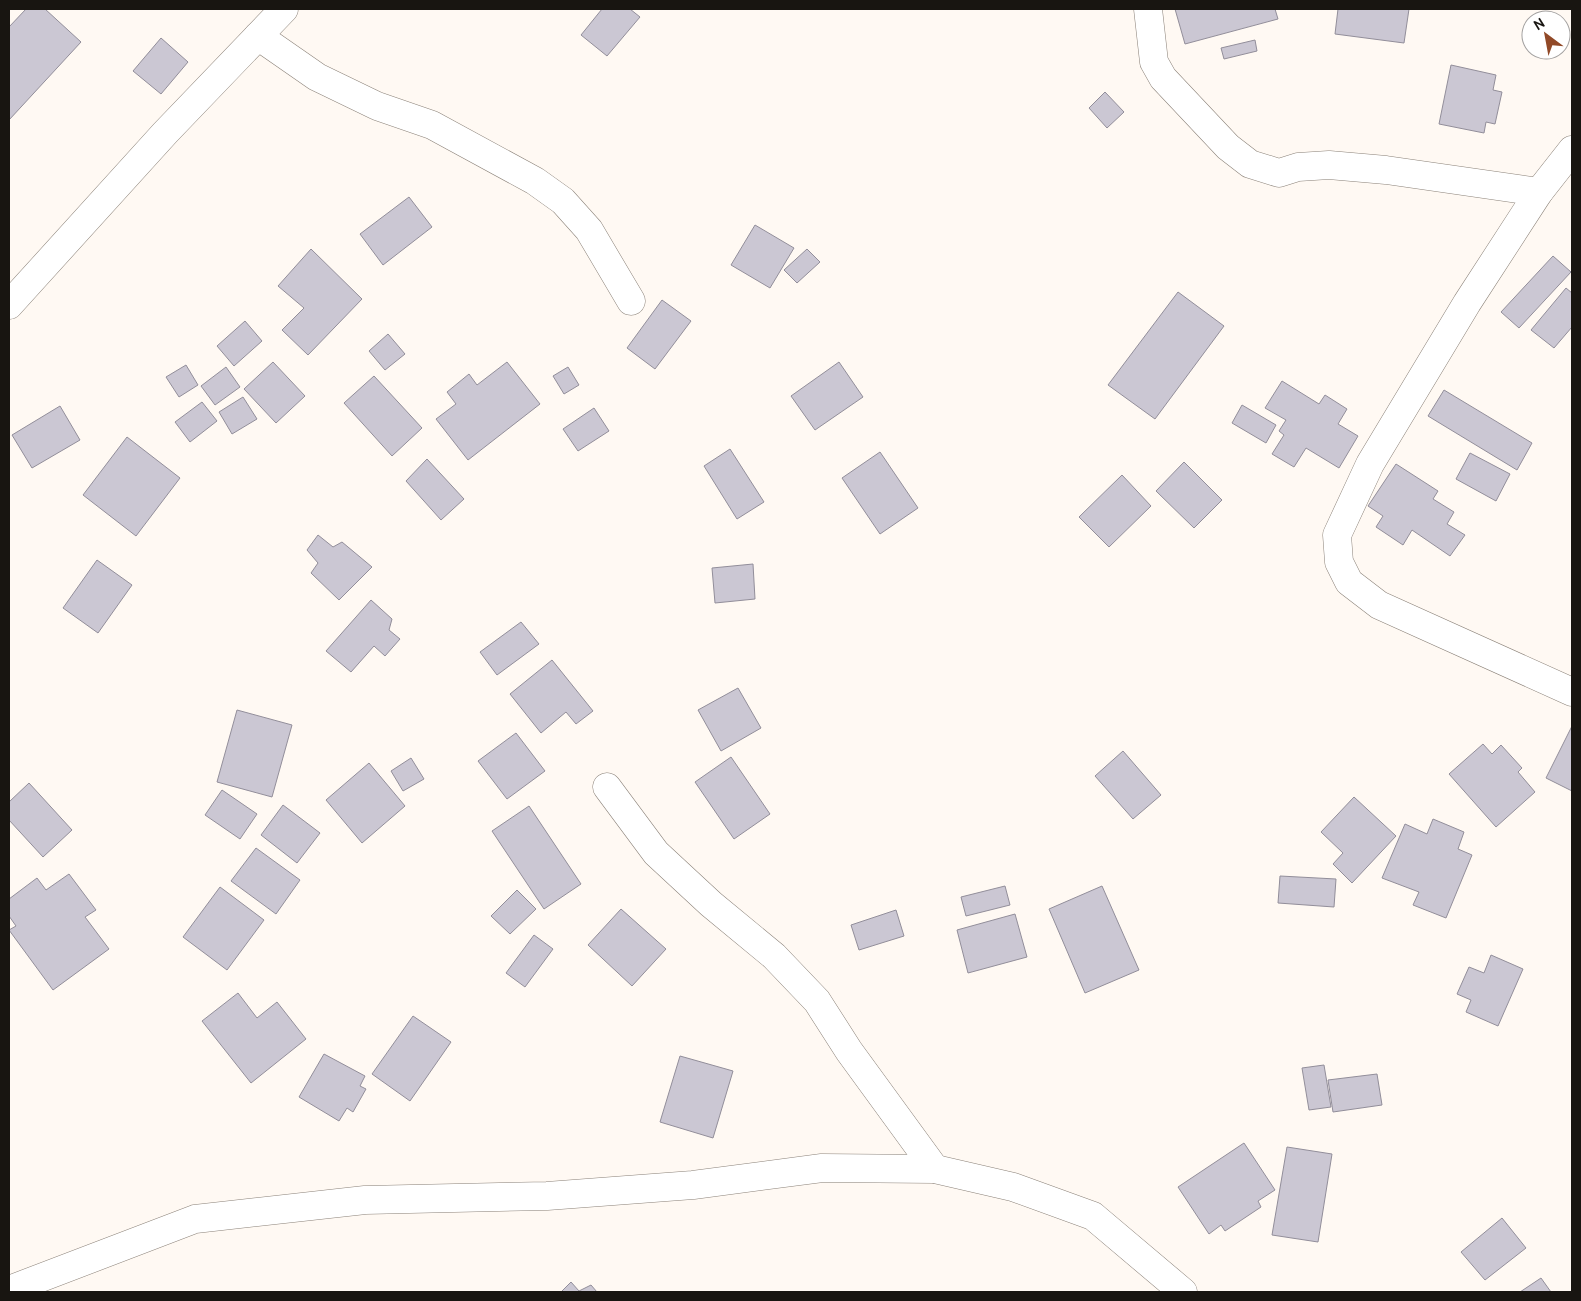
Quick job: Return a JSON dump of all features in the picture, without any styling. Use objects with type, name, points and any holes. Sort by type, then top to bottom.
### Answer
[{"type":"street","points":[[9,305],[284,9]]},
{"type":"street","points":[[1148,9],[1154,62],[1164,78],[1228,147],[1250,164],[1279,173],[1298,167],[1329,165],[1386,170],[1539,192]]},
{"type":"street","points":[[258,36],[317,78],[377,106],[432,126],[535,181],[563,201],[589,230],[631,301]]},
{"type":"street","points":[[1572,150],[1539,192],[1467,303],[1370,464],[1337,535],[1339,562],[1349,582],[1378,605],[1572,692]]},
{"type":"street","points":[[607,787],[656,853],[711,904],[774,956],[817,1001],[850,1051],[935,1169]]},
{"type":"street","points":[[9,1290],[195,1219],[365,1200],[547,1196],[692,1186],[822,1168],[935,1169],[1013,1188],[1093,1216],[1183,1292]]},
{"type":"building","points":[[26,9],[45,9],[81,42],[9,120],[9,27]]},
{"type":"building","points":[[602,9],[630,9],[640,17],[607,56],[581,35]]},
{"type":"building","points":[[1175,9],[1275,9],[1278,19],[1185,44]]},
{"type":"building","points":[[1338,9],[1409,9],[1404,43],[1335,34]]},
{"type":"building","points":[[161,38],[188,62],[161,94],[133,71]]},
{"type":"building","points":[[1255,40],[1257,51],[1224,59],[1221,48]]},
{"type":"building","points":[[1451,65],[1496,75],[1493,90],[1502,92],[1495,124],[1486,122],[1484,133],[1439,124]]},
{"type":"building","points":[[1105,92],[1124,112],[1107,128],[1089,108]]},
{"type":"building","points":[[409,197],[432,227],[383,265],[360,234]]},
{"type":"building","points":[[755,225],[794,248],[770,288],[731,265]]},
{"type":"building","points":[[311,249],[362,299],[308,355],[282,330],[304,308],[278,286]]},
{"type":"building","points":[[807,249],[820,262],[797,283],[784,270]]},
{"type":"building","points":[[1553,256],[1571,272],[1519,328],[1501,312]]},
{"type":"building","points":[[1566,288],[1572,293],[1572,327],[1554,348],[1531,330]]},
{"type":"building","points":[[1178,292],[1224,326],[1155,419],[1108,385]]},
{"type":"building","points":[[662,300],[691,321],[655,369],[627,348]]},
{"type":"building","points":[[245,321],[262,341],[234,366],[217,346]]},
{"type":"building","points":[[388,334],[405,354],[385,370],[369,351]]},
{"type":"building","points":[[273,362],[305,396],[276,423],[244,389]]},
{"type":"building","points":[[507,362],[540,404],[468,460],[436,419],[456,404],[447,392],[469,374],[477,385]]},
{"type":"building","points":[[839,362],[863,397],[815,430],[791,396]]},
{"type":"building","points":[[186,365],[198,385],[179,397],[166,377]]},
{"type":"building","points":[[226,367],[240,387],[215,405],[201,386]]},
{"type":"building","points":[[568,367],[579,385],[564,394],[553,376]]},
{"type":"building","points":[[374,376],[422,428],[392,456],[344,403]]},
{"type":"building","points":[[1282,381],[1319,404],[1325,395],[1347,409],[1338,424],[1358,436],[1339,468],[1306,448],[1294,467],[1272,454],[1284,435],[1279,431],[1286,420],[1265,408]]},
{"type":"building","points":[[1444,390],[1532,443],[1517,470],[1428,416]]},
{"type":"building","points":[[243,397],[257,419],[232,434],[219,412]]},
{"type":"building","points":[[202,402],[217,421],[190,442],[175,422]]},
{"type":"building","points":[[1242,405],[1276,425],[1266,443],[1232,423]]},
{"type":"building","points":[[60,406],[80,440],[32,468],[12,435]]},
{"type":"building","points":[[594,408],[609,431],[578,451],[563,429]]},
{"type":"building","points":[[127,437],[180,478],[136,536],[83,495]]},
{"type":"building","points":[[730,449],[764,502],[737,519],[704,466]]},
{"type":"building","points":[[880,452],[918,508],[880,534],[842,478]]},
{"type":"building","points":[[1470,453],[1510,474],[1496,501],[1456,479]]},
{"type":"building","points":[[427,459],[464,499],[441,520],[406,481]]},
{"type":"building","points":[[1184,462],[1222,500],[1194,528],[1156,491]]},
{"type":"building","points":[[1396,464],[1438,491],[1433,499],[1454,512],[1447,524],[1465,535],[1450,556],[1412,530],[1403,545],[1376,527],[1383,516],[1368,506]]},
{"type":"building","points":[[1122,475],[1151,506],[1109,547],[1079,517]]},
{"type":"building","points":[[318,535],[333,547],[342,542],[372,567],[339,600],[311,573],[318,563],[307,550]]},
{"type":"building","points":[[97,560],[132,585],[98,633],[63,608]]},
{"type":"building","points":[[753,564],[755,599],[715,603],[712,568]]},
{"type":"building","points":[[371,600],[392,619],[389,630],[400,639],[385,656],[374,646],[351,672],[326,651]]},
{"type":"building","points":[[521,622],[539,644],[497,675],[480,652]]},
{"type":"building","points":[[552,660],[593,711],[576,724],[566,712],[541,733],[510,694]]},
{"type":"building","points":[[738,688],[761,728],[721,751],[698,710]]},
{"type":"building","points":[[237,710],[292,725],[272,797],[217,782]]},
{"type":"building","points":[[1572,726],[1572,791],[1546,778]]},
{"type":"building","points":[[516,733],[545,771],[507,799],[478,761]]},
{"type":"building","points":[[1483,744],[1492,754],[1501,745],[1522,768],[1518,772],[1535,792],[1496,827],[1449,774]]},
{"type":"building","points":[[1123,751],[1161,795],[1133,819],[1095,776]]},
{"type":"building","points":[[731,757],[770,814],[734,839],[695,782]]},
{"type":"building","points":[[411,758],[424,779],[403,791],[391,771]]},
{"type":"building","points":[[369,763],[405,806],[362,843],[326,800]]},
{"type":"building","points":[[29,783],[72,830],[43,857],[9,820],[9,802]]},
{"type":"building","points":[[222,790],[257,814],[240,839],[205,815]]},
{"type":"building","points":[[1354,797],[1396,836],[1352,883],[1333,864],[1343,853],[1321,832]]},
{"type":"building","points":[[283,805],[320,833],[297,863],[261,835]]},
{"type":"building","points":[[529,806],[581,884],[544,909],[492,831]]},
{"type":"building","points":[[1433,819],[1464,832],[1458,849],[1472,855],[1446,918],[1413,905],[1419,892],[1382,878],[1405,824],[1427,834]]},
{"type":"building","points":[[256,848],[300,880],[276,914],[231,881]]},
{"type":"building","points":[[69,874],[96,910],[85,917],[109,949],[53,990],[9,930],[16,926],[9,916],[9,899],[37,878],[46,890]]},
{"type":"building","points":[[1280,876],[1336,879],[1334,907],[1278,903]]},
{"type":"building","points":[[1005,886],[1010,905],[966,916],[961,897]]},
{"type":"building","points":[[1102,886],[1139,970],[1085,993],[1049,909]]},
{"type":"building","points":[[220,887],[264,920],[227,970],[183,937]]},
{"type":"building","points":[[517,890],[536,909],[510,934],[491,916]]},
{"type":"building","points":[[621,909],[666,949],[632,986],[588,945]]},
{"type":"building","points":[[896,910],[904,936],[859,950],[851,925]]},
{"type":"building","points":[[1015,914],[1027,957],[968,973],[957,930]]},
{"type":"building","points":[[534,935],[553,949],[525,987],[506,973]]},
{"type":"building","points":[[1491,955],[1523,969],[1498,1026],[1466,1012],[1471,1000],[1457,994],[1469,967],[1484,973]]},
{"type":"building","points":[[238,993],[257,1018],[277,1002],[306,1039],[251,1083],[202,1021]]},
{"type":"building","points":[[413,1016],[451,1042],[410,1101],[372,1074]]},
{"type":"building","points":[[324,1054],[365,1076],[360,1086],[366,1089],[353,1112],[347,1108],[339,1121],[299,1097]]},
{"type":"building","points":[[680,1056],[733,1071],[713,1138],[660,1122]]},
{"type":"building","points":[[1324,1065],[1331,1107],[1309,1110],[1302,1068]]},
{"type":"building","points":[[1377,1074],[1382,1105],[1333,1112],[1328,1080]]},
{"type":"building","points":[[1244,1143],[1275,1190],[1258,1201],[1261,1207],[1225,1231],[1221,1225],[1209,1234],[1178,1187]]},
{"type":"building","points":[[1287,1147],[1332,1154],[1318,1242],[1272,1235]]},
{"type":"building","points":[[1502,1218],[1526,1248],[1485,1280],[1461,1252]]},
{"type":"building","points":[[1541,1278],[1551,1292],[1520,1292]]},
{"type":"building","points":[[571,1282],[579,1291],[591,1285],[597,1292],[561,1292]]}]
